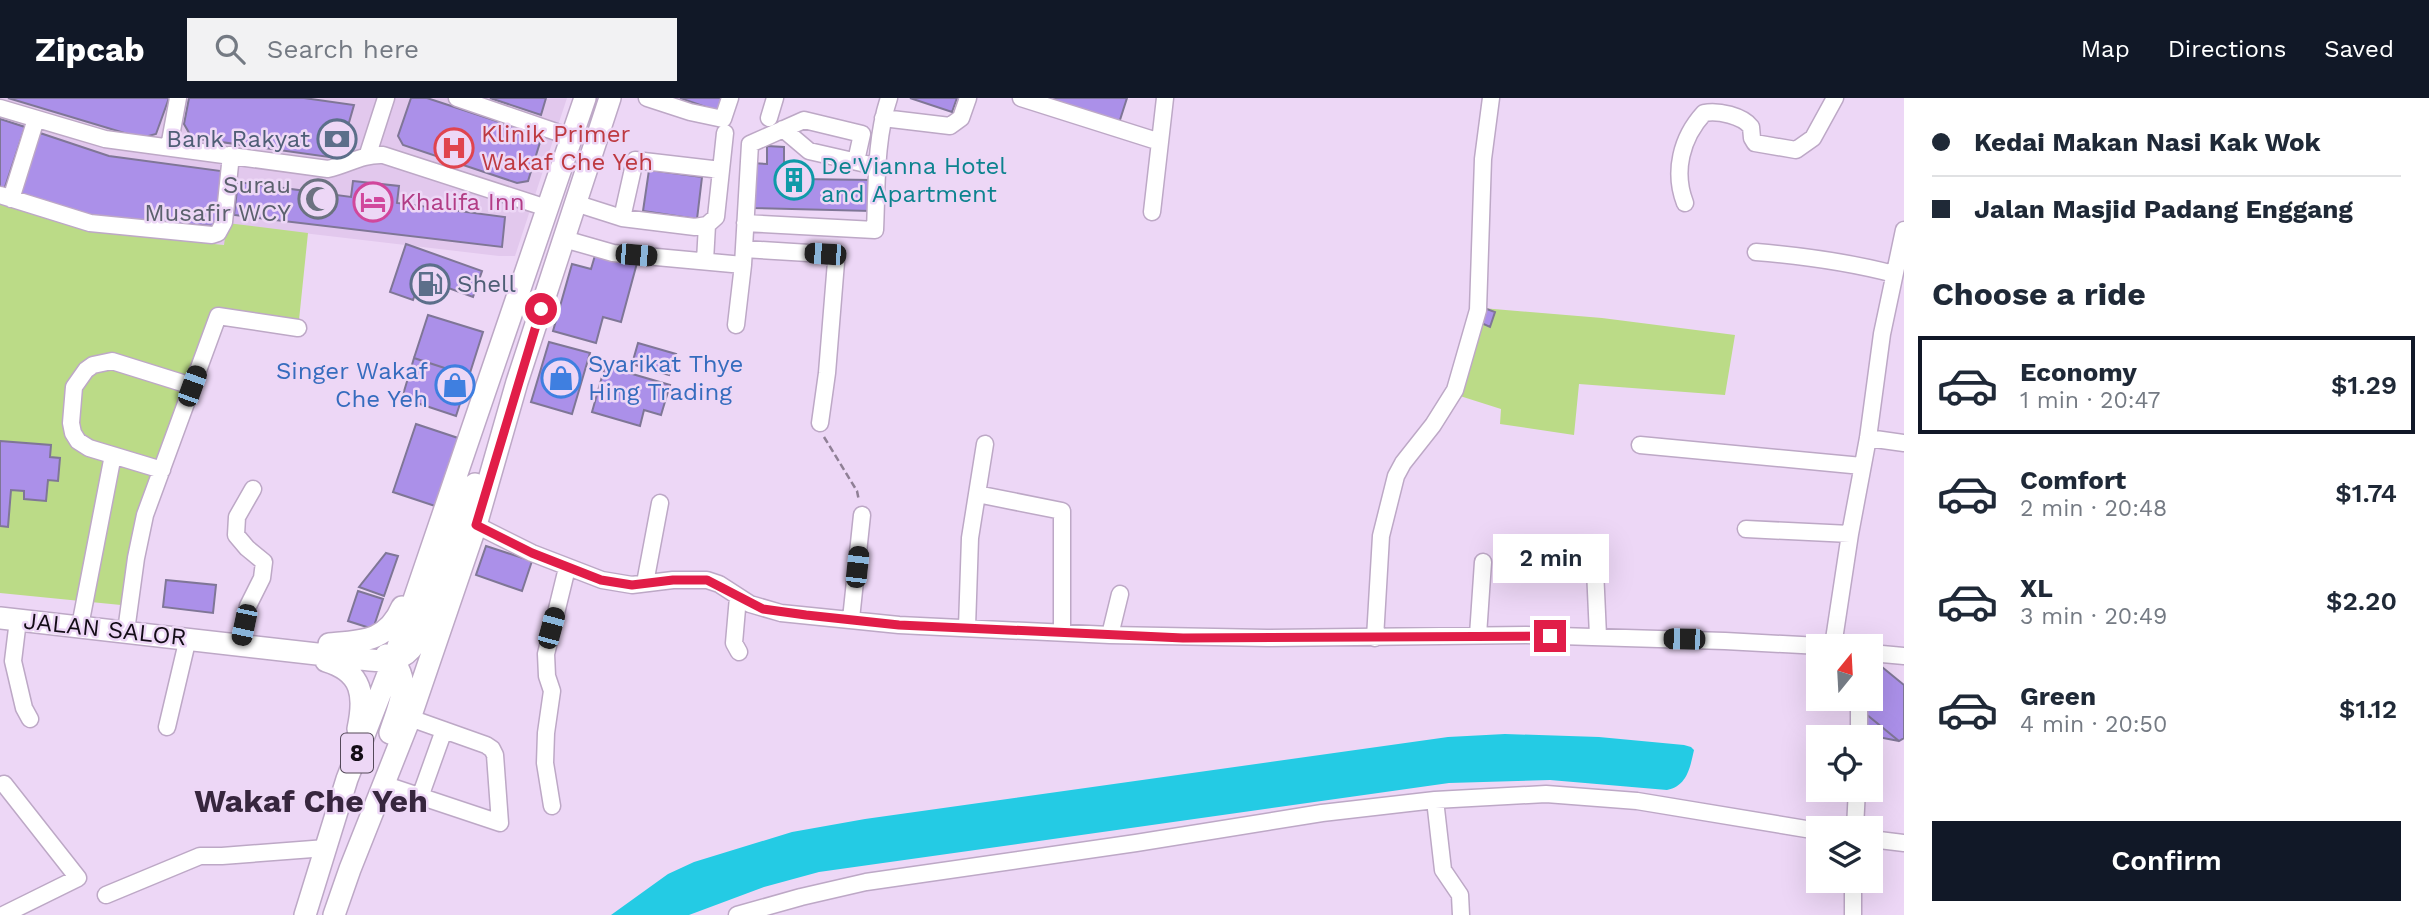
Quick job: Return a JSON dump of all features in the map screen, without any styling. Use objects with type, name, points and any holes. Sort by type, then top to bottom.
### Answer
[{"type":"main road","name":"8","points":[[305,915],[347,779],[393,661],[585,98]]},
{"type":"main road","name":"8","points":[[334,915],[410,718],[476,525],[517,382],[610,98]]},
{"type":"main road","points":[[350,869],[402,691],[404,680],[393,661],[415,646],[422,633],[453,539],[517,382]]},
{"type":"main road","points":[[329,644],[363,640],[378,636],[389,629],[398,616],[441,521]]},
{"type":"main road","name":"JALAN SALOR","points":[[9,619],[393,661]]},
{"type":"main road","name":"JALAN SALOR","points":[[246,645],[329,644],[373,649],[393,661]]},
{"type":"main road","points":[[297,652],[338,664],[351,673],[362,695],[362,709],[347,779]]},
{"type":"street","points":[[169,147],[178,98]]},
{"type":"street","points":[[368,154],[382,98]]},
{"type":"street","points":[[457,98],[477,101],[572,137]]},
{"type":"street","points":[[647,98],[724,126]]},
{"type":"street","points":[[575,203],[622,218],[695,227],[707,225],[716,217],[724,126],[730,98]]},
{"type":"street","points":[[769,118],[775,98]]},
{"type":"street","points":[[745,223],[875,230],[883,118],[889,98]]},
{"type":"street","points":[[883,118],[950,127],[961,118],[968,98]]},
{"type":"street","points":[[1021,98],[1160,142]]},
{"type":"street","points":[[1152,212],[1165,98]]},
{"type":"street","points":[[1374,638],[1381,536],[1396,475],[1455,390],[1478,310],[1483,159],[1491,98]]},
{"type":"street","points":[[1685,203],[1680,190],[1679,162],[1692,130],[1704,113],[1713,112],[1743,119],[1749,123],[1752,140],[1757,144],[1796,150],[1813,138],[1835,98]]},
{"type":"street","points":[[0,108],[105,139],[328,169],[368,154],[396,158],[547,208]]},
{"type":"street","points":[[36,119],[6,197],[90,223],[212,235],[218,233],[224,222],[231,156]]},
{"type":"street","points":[[736,325],[744,257],[750,144],[804,120],[862,134],[856,161]]},
{"type":"street","points":[[783,129],[808,151],[878,167]]},
{"type":"street","points":[[622,218],[635,160],[721,170]]},
{"type":"street","points":[[705,261],[707,225]]},
{"type":"street","points":[[1835,634],[1868,438],[1882,334],[1904,230]]},
{"type":"street","points":[[564,239],[613,253],[705,261],[825,254],[834,258],[836,262],[827,373],[820,423]]},
{"type":"street","points":[[1756,252],[1823,259],[1894,274]]},
{"type":"street","points":[[126,631],[145,515],[218,316],[298,328]]},
{"type":"street","points":[[162,470],[89,448],[78,441],[72,433],[71,423],[74,387],[86,370],[102,361],[112,361],[192,386]]},
{"type":"street","points":[[1868,438],[1904,443]]},
{"type":"street","points":[[967,627],[971,538],[985,444]]},
{"type":"street","points":[[1640,444],[1862,466]]},
{"type":"street","points":[[80,626],[113,455]]},
{"type":"street","points":[[246,645],[248,606],[262,578],[264,562],[236,535],[237,517],[253,488]]},
{"type":"street","points":[[977,494],[1062,511],[1062,632]]},
{"type":"street","points":[[645,583],[660,503]]},
{"type":"street","points":[[851,620],[862,515]]},
{"type":"street","points":[[476,525],[567,568],[620,584],[691,578],[707,580],[763,609],[899,625],[1110,635],[1374,638],[1598,636],[1806,645]]},
{"type":"street","points":[[1746,529],[1850,534]]},
{"type":"street","points":[[1478,635],[1483,562]]},
{"type":"street","points":[[552,806],[545,763],[552,691],[546,654],[567,568]]},
{"type":"street","points":[[1595,569],[1598,636]]},
{"type":"street","points":[[1110,635],[1120,594]]},
{"type":"street","points":[[738,597],[734,643],[738,652]]},
{"type":"street","points":[[9,619],[13,662],[24,708],[30,719]]},
{"type":"street","points":[[167,727],[188,638]]},
{"type":"street","points":[[1883,654],[1904,656]]},
{"type":"street","points":[[383,784],[500,823],[495,755],[492,749],[410,718]]},
{"type":"street","points":[[420,797],[444,730]]},
{"type":"street","points":[[3,915],[78,878],[5,784]]},
{"type":"street","points":[[737,915],[866,882],[1322,813],[1435,800],[1546,794],[1637,801],[1806,829]]},
{"type":"street","points":[[1435,800],[1443,870],[1460,895],[1461,915]]},
{"type":"street","points":[[1883,841],[1904,844]]},
{"type":"street","points":[[106,895],[200,856],[326,848]]},
{"type":"street","points":[[1853,893],[1853,915]]},
{"type":"path","points":[[820,423],[824,439],[857,491]]},
{"type":"shaded area","points":[[0,98],[567,98],[515,256],[499,256],[227,224],[225,245],[88,231],[0,202]]},
{"type":"green space","points":[[0,202],[88,231],[224,245],[227,223],[308,233],[299,320],[216,309],[140,511],[128,556],[121,605],[0,593]]},
{"type":"green space","points":[[1482,308],[1602,318],[1735,335],[1725,395],[1579,384],[1574,435],[1500,424],[1501,409],[1460,396]]},
{"type":"water","points":[[1505,734],[1599,737],[1684,745],[1694,750],[1689,770],[1683,780],[1679,785],[1667,790],[1550,780],[1449,783],[819,872],[764,887],[689,915],[611,915],[668,874],[694,862],[792,832],[865,819],[1448,737]]},
{"type":"building","points":[[8,98],[169,98],[156,134],[141,138]]},
{"type":"building","points":[[189,98],[304,98],[354,105],[342,147],[329,157],[192,138],[184,124]]},
{"type":"building","points":[[411,98],[427,98],[542,136],[528,181],[517,183],[403,145],[398,136]]},
{"type":"building","points":[[490,98],[546,98],[541,115]]},
{"type":"building","points":[[680,98],[725,98],[720,112]]},
{"type":"building","points":[[910,98],[957,98],[952,112]]},
{"type":"building","points":[[1043,98],[1127,98],[1119,123]]},
{"type":"building","points":[[0,119],[25,127],[3,193],[0,193]]},
{"type":"building","points":[[40,133],[109,156],[221,171],[218,226],[97,221],[19,196]]},
{"type":"building","name":"De'Vianna Hotel and Apartment","points":[[767,146],[784,147],[784,166],[799,166],[799,179],[871,180],[871,211],[751,208],[752,163],[767,164]]},
{"type":"building","points":[[649,170],[702,177],[697,219],[643,211]]},
{"type":"building","points":[[353,181],[399,186],[397,203],[505,217],[502,247],[234,215],[238,182],[351,197]]},
{"type":"building","points":[[406,244],[482,271],[473,297],[421,278],[413,300],[390,292]]},
{"type":"building","points":[[596,252],[637,263],[621,322],[603,317],[596,343],[553,331],[572,264],[591,269]]},
{"type":"building","points":[[1484,308],[1495,312],[1490,327],[1479,322]]},
{"type":"building","points":[[428,315],[483,332],[469,376],[414,358]]},
{"type":"building","name":"Syarikat Thye Hing Trading","points":[[549,342],[590,353],[572,414],[531,402]]},
{"type":"building","points":[[638,343],[676,354],[669,375],[632,364]]},
{"type":"building","points":[[414,358],[469,376],[456,416],[402,398]]},
{"type":"building","points":[[605,366],[670,385],[661,415],[644,410],[640,426],[592,412]]},
{"type":"building","points":[[416,424],[458,438],[435,506],[393,492]]},
{"type":"building","points":[[0,441],[51,445],[50,457],[60,458],[58,481],[48,480],[46,501],[24,499],[24,491],[11,490],[8,527],[0,526]]},
{"type":"building","points":[[486,546],[532,561],[522,591],[476,575]]},
{"type":"building","points":[[386,553],[398,556],[384,596],[359,587]]},
{"type":"building","points":[[166,580],[216,585],[213,613],[163,607]]},
{"type":"building","points":[[358,591],[383,599],[373,629],[348,621]]},
{"type":"building","points":[[1883,668],[1904,685],[1904,738],[1899,741],[1883,725],[1866,714],[1866,711],[1883,711]]},
{"type":"building","points":[[1866,714],[1879,725],[1867,725]]},
{"type":"building","points":[[1883,728],[1899,741],[1883,738]]},
{"type":"place","name":"Bank Rakyat","points":[[337,139]]},
{"type":"place","name":"Klinik Primer Wakaf Che Yeh","points":[[454,148]]},
{"type":"place","name":"De'Vianna Hotel and Apartment","points":[[794,180]]},
{"type":"place","name":"Surau Musafir WCY","points":[[318,199]]},
{"type":"place","name":"Khalifa Inn","points":[[373,202]]},
{"type":"place","name":"Shell","points":[[430,284]]},
{"type":"place","name":"Syarikat Thye Hing Trading","points":[[561,378]]},
{"type":"place","name":"Singer Wakaf Che Yeh","points":[[455,385]]},
{"type":"district","name":"Wakaf Che Yeh","points":[[311,801]]},
{"type":"route","points":[[541,309],[476,525],[532,553],[601,580],[632,585],[691,578],[707,580],[763,609],[899,625],[1183,638],[1550,636]]}]
